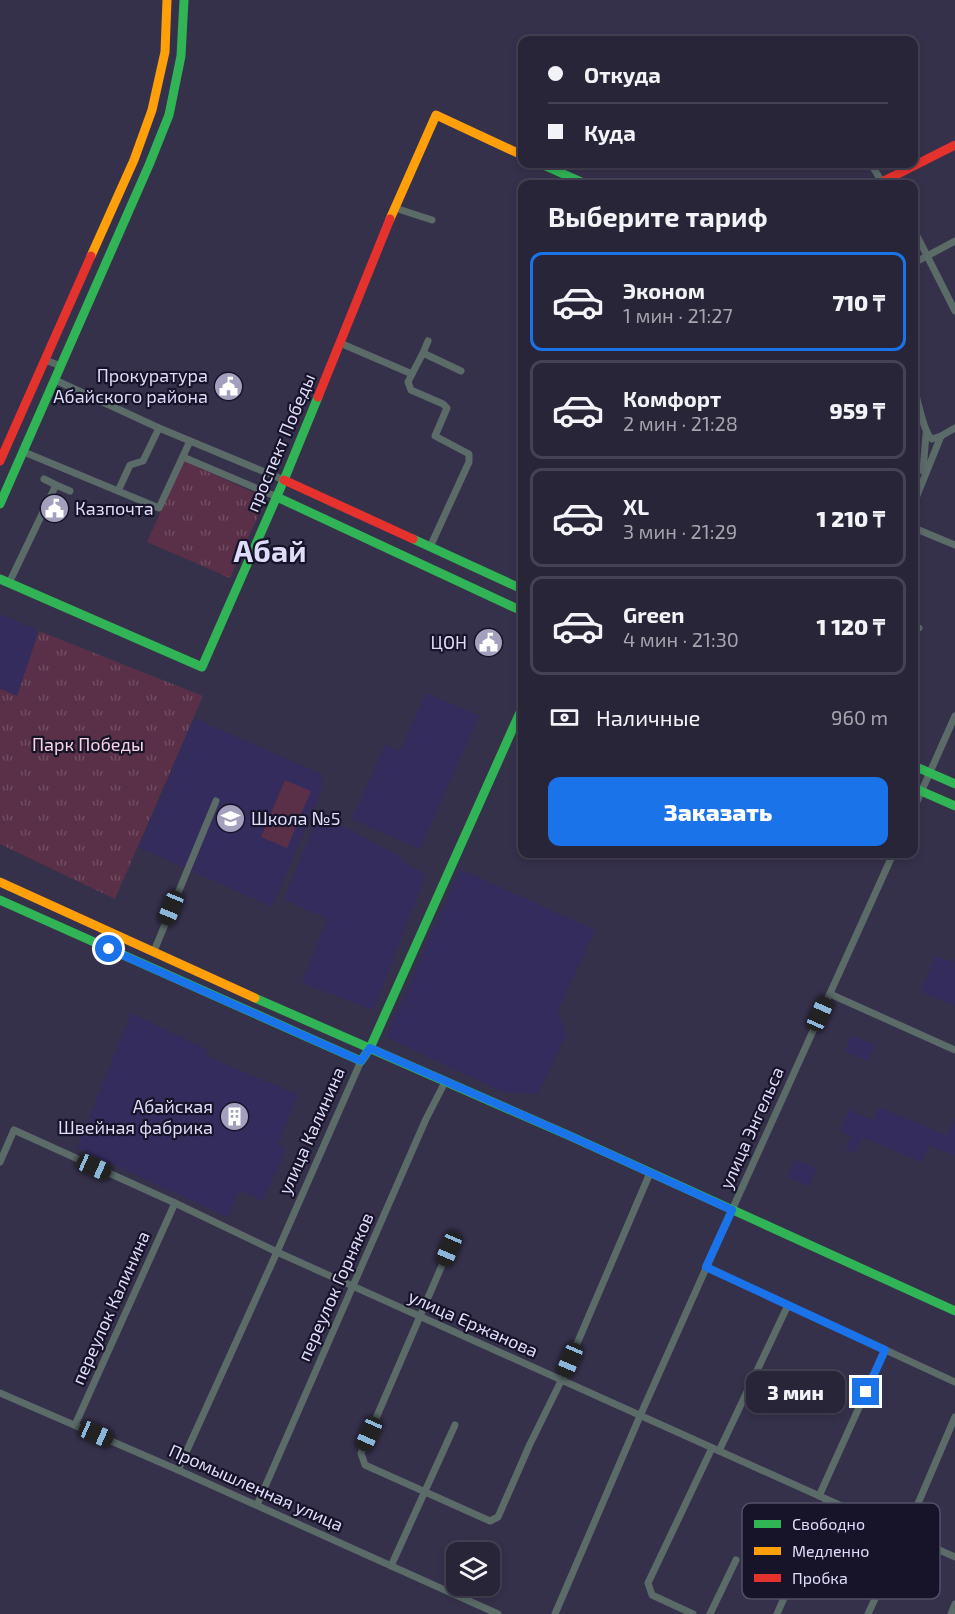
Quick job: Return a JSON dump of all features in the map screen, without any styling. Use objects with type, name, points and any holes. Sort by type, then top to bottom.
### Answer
[{"type":"street","points":[[0,462],[134,160],[152,110],[165,52],[167,0]]},
{"type":"street","points":[[0,504],[150,165],[169,115],[182,56],[184,0]]},
{"type":"street","name":"проспект Победы","points":[[5,581],[202,667],[284,480],[395,208],[436,115],[518,153]]},
{"type":"street","points":[[918,165],[955,145]]},
{"type":"street","points":[[134,160],[150,165]]},
{"type":"street","points":[[550,168],[577,180]]},
{"type":"street","points":[[891,180],[913,168]]},
{"type":"street","points":[[395,208],[432,220]]},
{"type":"street","points":[[918,238],[955,311]]},
{"type":"street","points":[[918,261],[955,241]]},
{"type":"street","points":[[422,563],[470,458],[469,454],[435,436],[447,408],[411,390],[408,382],[428,341]]},
{"type":"street","points":[[340,343],[412,374]]},
{"type":"street","points":[[423,353],[461,372]]},
{"type":"street","points":[[45,360],[61,366]]},
{"type":"street","points":[[56,380],[159,428],[284,480],[518,588]]},
{"type":"street","points":[[918,400],[926,434],[923,479]]},
{"type":"street","points":[[118,491],[130,465],[143,461],[159,428]]},
{"type":"street","points":[[926,434],[932,439],[955,428]]},
{"type":"street","points":[[918,492],[941,435]]},
{"type":"street","points":[[12,436],[15,441],[26,447],[159,508],[190,441]]},
{"type":"street","points":[[183,457],[277,496],[518,609]]},
{"type":"street","points":[[44,479],[70,491]]},
{"type":"street","points":[[5,581],[56,485]]},
{"type":"street","points":[[918,530],[955,545]]},
{"type":"street","points":[[918,789],[929,773],[955,716]]},
{"type":"street","name":"улица Калинина","points":[[178,1470],[518,717]]},
{"type":"street","points":[[918,768],[955,784]]},
{"type":"street","points":[[918,790],[955,806]]},
{"type":"street","points":[[154,951],[216,801]]},
{"type":"street","name":"улица Энгельса","points":[[555,1614],[706,1267],[892,858]]},
{"type":"street","points":[[0,882],[570,1136],[955,1311]]},
{"type":"street","points":[[21,909],[27,895]]},
{"type":"street","points":[[0,900],[361,1061]]},
{"type":"street","points":[[830,994],[955,1050]]},
{"type":"street","name":"переулок Горняков","points":[[257,1506],[426,1119],[445,1082]]},
{"type":"street","name":"улица Ержанова","points":[[0,1162],[14,1130],[277,1252],[834,1503]]},
{"type":"street","points":[[449,1249],[361,1453],[364,1465],[490,1521],[498,1517],[561,1381],[650,1173]]},
{"type":"street","name":"переулок Калинина","points":[[75,1425],[175,1203]]},
{"type":"street","points":[[706,1267],[955,1382]]},
{"type":"street","points":[[693,1614],[652,1595],[648,1583],[788,1305]]},
{"type":"street","points":[[819,1496],[885,1350]]},
{"type":"street","name":"Промышленная улица","points":[[0,1393],[178,1470],[498,1614]]},
{"type":"street","points":[[918,1503],[955,1417]]},
{"type":"street","points":[[391,1566],[455,1425]]},
{"type":"street","name":"улица Ержанова","points":[[940,1550],[955,1557]]},
{"type":"street","points":[[710,1614],[736,1560]]},
{"type":"street","points":[[777,1614],[784,1599]]},
{"type":"street","points":[[868,1614],[875,1599]]},
{"type":"street","points":[[951,1614],[955,1604]]},
{"type":"shaded area","points":[[0,614],[39,631],[17,696],[0,689]]},
{"type":"shaded area","points":[[426,693],[479,716],[420,849],[352,819],[385,745],[400,751]]},
{"type":"shaded area","name":"Школа №5","points":[[194,718],[322,774],[321,792],[272,907],[139,847]]},
{"type":"shaded area","points":[[319,813],[399,856],[407,864],[426,874],[374,1010],[302,983],[327,919],[284,899]]},
{"type":"shaded area","points":[[460,869],[595,930],[558,1011],[566,1035],[538,1094],[503,1092],[386,1037]]},
{"type":"shaded area","points":[[936,956],[952,963],[955,957],[955,1006],[921,991]]},
{"type":"shaded area","points":[[131,1013],[208,1050],[206,1056],[298,1095],[278,1144],[286,1149],[263,1201],[239,1190],[228,1217],[77,1148]]},
{"type":"shaded area","points":[[852,1035],[875,1045],[868,1061],[845,1051]]},
{"type":"shaded area","points":[[879,1107],[947,1136],[955,1117],[953,1156],[929,1145],[922,1162],[862,1137],[855,1153],[846,1149],[851,1136],[840,1131],[849,1110],[873,1120]]},
{"type":"shaded area","points":[[795,1160],[817,1169],[809,1186],[788,1177]]},
{"type":"green space","points":[[184,461],[266,498],[230,578],[147,542]]},
{"type":"green space","name":"Парк Победы","points":[[39,631],[203,696],[115,899],[0,844],[0,689],[17,696]]},
{"type":"green space","points":[[285,780],[311,791],[287,848],[261,837]]},
{"type":"traffic: fast","points":[[0,504],[169,115],[181,56],[184,0]]},
{"type":"traffic: fast","points":[[550,168],[577,180]]},
{"type":"traffic: fast","points":[[0,579],[202,667],[318,397]]},
{"type":"traffic: fast","points":[[277,497],[518,609]]},
{"type":"traffic: fast","points":[[413,539],[518,587]]},
{"type":"traffic: fast","points":[[0,900],[361,1061],[370,1048],[518,717]]},
{"type":"traffic: fast","points":[[918,768],[955,784]]},
{"type":"traffic: fast","points":[[918,790],[955,806]]},
{"type":"traffic: fast","points":[[255,998],[570,1136],[955,1311]]},
{"type":"traffic: slow","points":[[91,256],[134,160],[152,110],[165,52],[167,0]]},
{"type":"traffic: slow","points":[[390,219],[436,115],[518,153]]},
{"type":"traffic: slow","points":[[0,882],[255,998]]},
{"type":"traffic: jam","points":[[918,164],[955,145]]},
{"type":"traffic: jam","points":[[886,180],[910,168]]},
{"type":"traffic: jam","points":[[318,397],[390,219]]},
{"type":"traffic: jam","points":[[0,461],[91,256]]},
{"type":"traffic: jam","points":[[284,480],[413,539]]},
{"type":"place","name":"Прокуратура Абайского района","points":[[229,386]]},
{"type":"place","name":"Казпочта","points":[[54,509]]},
{"type":"place","name":"ЦОН","points":[[488,643]]},
{"type":"place","name":"Школа №5","points":[[230,819]]},
{"type":"place","name":"Абайская Швейная фабрика","points":[[234,1117]]},
{"type":"district","name":"Абай","points":[[270,552]]},
{"type":"route","points":[[109,949],[361,1061],[370,1048],[732,1210],[706,1267],[885,1350],[866,1392]]}]
